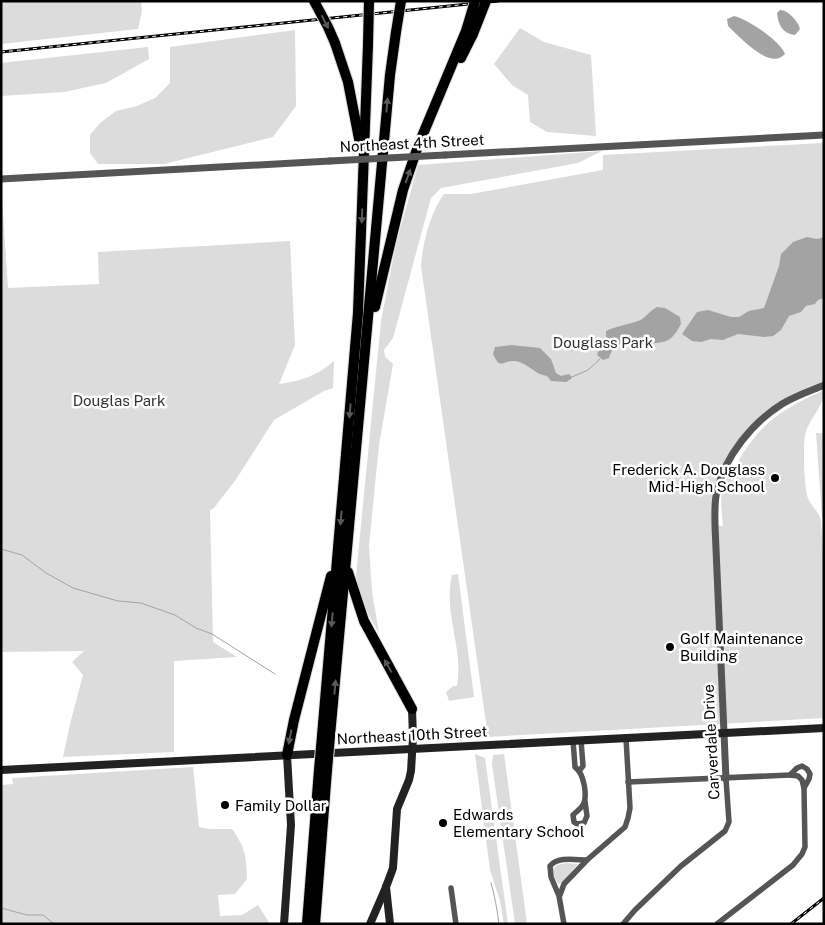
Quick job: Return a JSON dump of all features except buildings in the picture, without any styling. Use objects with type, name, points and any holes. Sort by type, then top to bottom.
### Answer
[{"type":"highway","points":[[314,1],[335,43],[348,82],[364,167]]},
{"type":"highway","points":[[307,924],[326,736],[337,554],[358,313],[369,1]]},
{"type":"highway","points":[[326,736],[346,567],[390,75],[401,1]]},
{"type":"highway","points":[[470,33],[475,1]]},
{"type":"highway","points":[[366,347],[403,190],[418,146],[486,1]]},
{"type":"highway","points":[[287,755],[294,720],[337,554]]},
{"type":"highway","points":[[346,567],[364,620],[412,709]]},
{"type":"highway","points":[[315,924],[323,770]]},
{"type":"main road","points":[[370,924],[386,887],[394,858],[397,809],[409,780],[413,748],[412,709]]},
{"type":"main road","name":"Northeast 10th Street","points":[[1,770],[824,728]]},
{"type":"main road","points":[[284,924],[290,826],[287,755]]},
{"type":"main road","points":[[386,887],[390,924]]},
{"type":"street","name":"Northeast 4th Street","points":[[1,178],[824,135]]},
{"type":"street","name":"Carverdale Drive","points":[[623,924],[681,866],[725,831],[729,822],[715,526],[716,493],[725,468],[737,449],[762,420],[783,403],[824,385]]},
{"type":"street","points":[[560,896],[564,884],[625,827],[630,808],[626,738]]},
{"type":"street","points":[[577,740],[583,766],[579,771],[583,778],[585,801]]},
{"type":"street","points":[[790,775],[802,766],[807,769],[810,774],[804,788]]},
{"type":"street","points":[[628,782],[790,775],[798,776],[802,780],[806,840],[802,854],[793,865],[717,924]]},
{"type":"street","points":[[564,924],[560,896],[551,877],[550,866],[553,862],[562,860],[588,860]]},
{"type":"street","points":[[451,888],[456,924]]},
{"type":"green space","points":[[1,1],[141,1],[142,11],[138,29],[1,44]]},
{"type":"green space","points":[[520,28],[544,42],[591,55],[596,136],[547,132],[530,122],[528,95],[512,85],[494,64]]},
{"type":"green space","points":[[295,30],[296,106],[273,137],[164,164],[98,164],[90,153],[90,135],[100,123],[116,111],[137,106],[155,98],[170,83],[170,47]]},
{"type":"green space","points":[[148,47],[149,59],[106,83],[64,92],[1,96],[1,63]]},
{"type":"green space","name":"Douglass Park","points":[[824,143],[824,381],[780,403],[768,411],[747,432],[716,480],[712,509],[713,526],[723,526],[721,499],[723,486],[756,435],[785,410],[824,390],[819,408],[809,424],[805,436],[804,458],[808,498],[821,521],[824,569],[824,718],[488,737],[421,266],[428,228],[439,202],[444,194],[471,194],[603,170],[603,155]]},
{"type":"green space","points":[[602,151],[578,163],[441,188],[431,198],[393,338],[384,350],[385,357],[393,364],[379,445],[369,545],[372,592],[379,633],[364,606],[356,576],[381,321],[396,244],[418,165]]},
{"type":"green space","name":"Douglas Park","points":[[1,185],[8,288],[99,284],[98,252],[290,241],[295,345],[279,384],[308,377],[334,361],[333,388],[324,391],[274,420],[237,478],[214,508],[210,510],[213,642],[237,657],[174,661],[174,752],[63,757],[83,675],[72,662],[84,651],[1,652]]},
{"type":"green space","points":[[816,433],[824,433],[824,517],[822,517]]},
{"type":"green space","points":[[458,574],[474,697],[449,701],[446,692],[453,686],[457,686],[458,672],[458,658],[451,617],[450,589],[452,575]]},
{"type":"green space","points":[[475,754],[485,758],[508,924],[504,924],[500,901],[490,870]]},
{"type":"green space","points":[[504,754],[527,924],[515,924],[492,764],[493,755]]},
{"type":"green space","points":[[193,767],[199,827],[232,829],[243,847],[246,858],[247,879],[235,894],[218,895],[220,916],[242,915],[258,905],[270,924],[1,924],[1,785],[13,784],[12,778]]},
{"type":"green space","points":[[567,863],[578,864],[562,883],[558,884],[553,875],[553,869],[557,865]]},
{"type":"shaded area","points":[[780,10],[792,16],[797,23],[800,29],[795,35],[784,31],[780,25],[777,13]]},
{"type":"shaded area","points":[[734,16],[747,21],[763,31],[777,43],[785,54],[779,58],[771,58],[755,50],[728,26],[727,19]]},
{"type":"shaded area","points":[[807,237],[817,239],[824,237],[824,298],[818,300],[815,304],[806,306],[801,312],[789,316],[781,330],[773,336],[764,337],[738,334],[723,340],[711,339],[701,342],[692,341],[682,334],[697,312],[708,310],[731,317],[739,317],[749,311],[764,308],[779,266],[781,254],[793,242]]},
{"type":"shaded area","points":[[657,307],[665,308],[680,317],[681,324],[670,338],[648,347],[645,347],[640,342],[620,344],[614,348],[609,358],[603,360],[597,355],[606,342],[606,331],[641,320]]},
{"type":"shaded area","points":[[511,345],[540,348],[551,359],[556,373],[561,376],[569,374],[572,377],[571,379],[566,382],[551,381],[547,376],[519,362],[510,361],[502,364],[498,362],[493,354],[495,347]]},
{"type":"waterway","points":[[572,377],[588,370],[600,359]]},
{"type":"waterway","points":[[1,549],[22,555],[46,573],[73,588],[118,601],[141,603],[175,615],[196,628],[212,634],[275,674]]},
{"type":"waterway","points":[[491,883],[499,924]]},
{"type":"waterway","points":[[1,908],[27,915],[43,915],[54,924]]},
{"type":"railway","points":[[1,52],[498,1]]},
{"type":"railway","points":[[791,924],[824,898]]},
{"type":"place","name":"Frederick A. Douglass Mid-High School","points":[[775,478]]},
{"type":"place","name":"Golf Maintenance Building","points":[[670,647]]},
{"type":"place","name":"Family Dollar","points":[[225,805]]},
{"type":"place","name":"Edwards Elementary School","points":[[443,823]]}]
